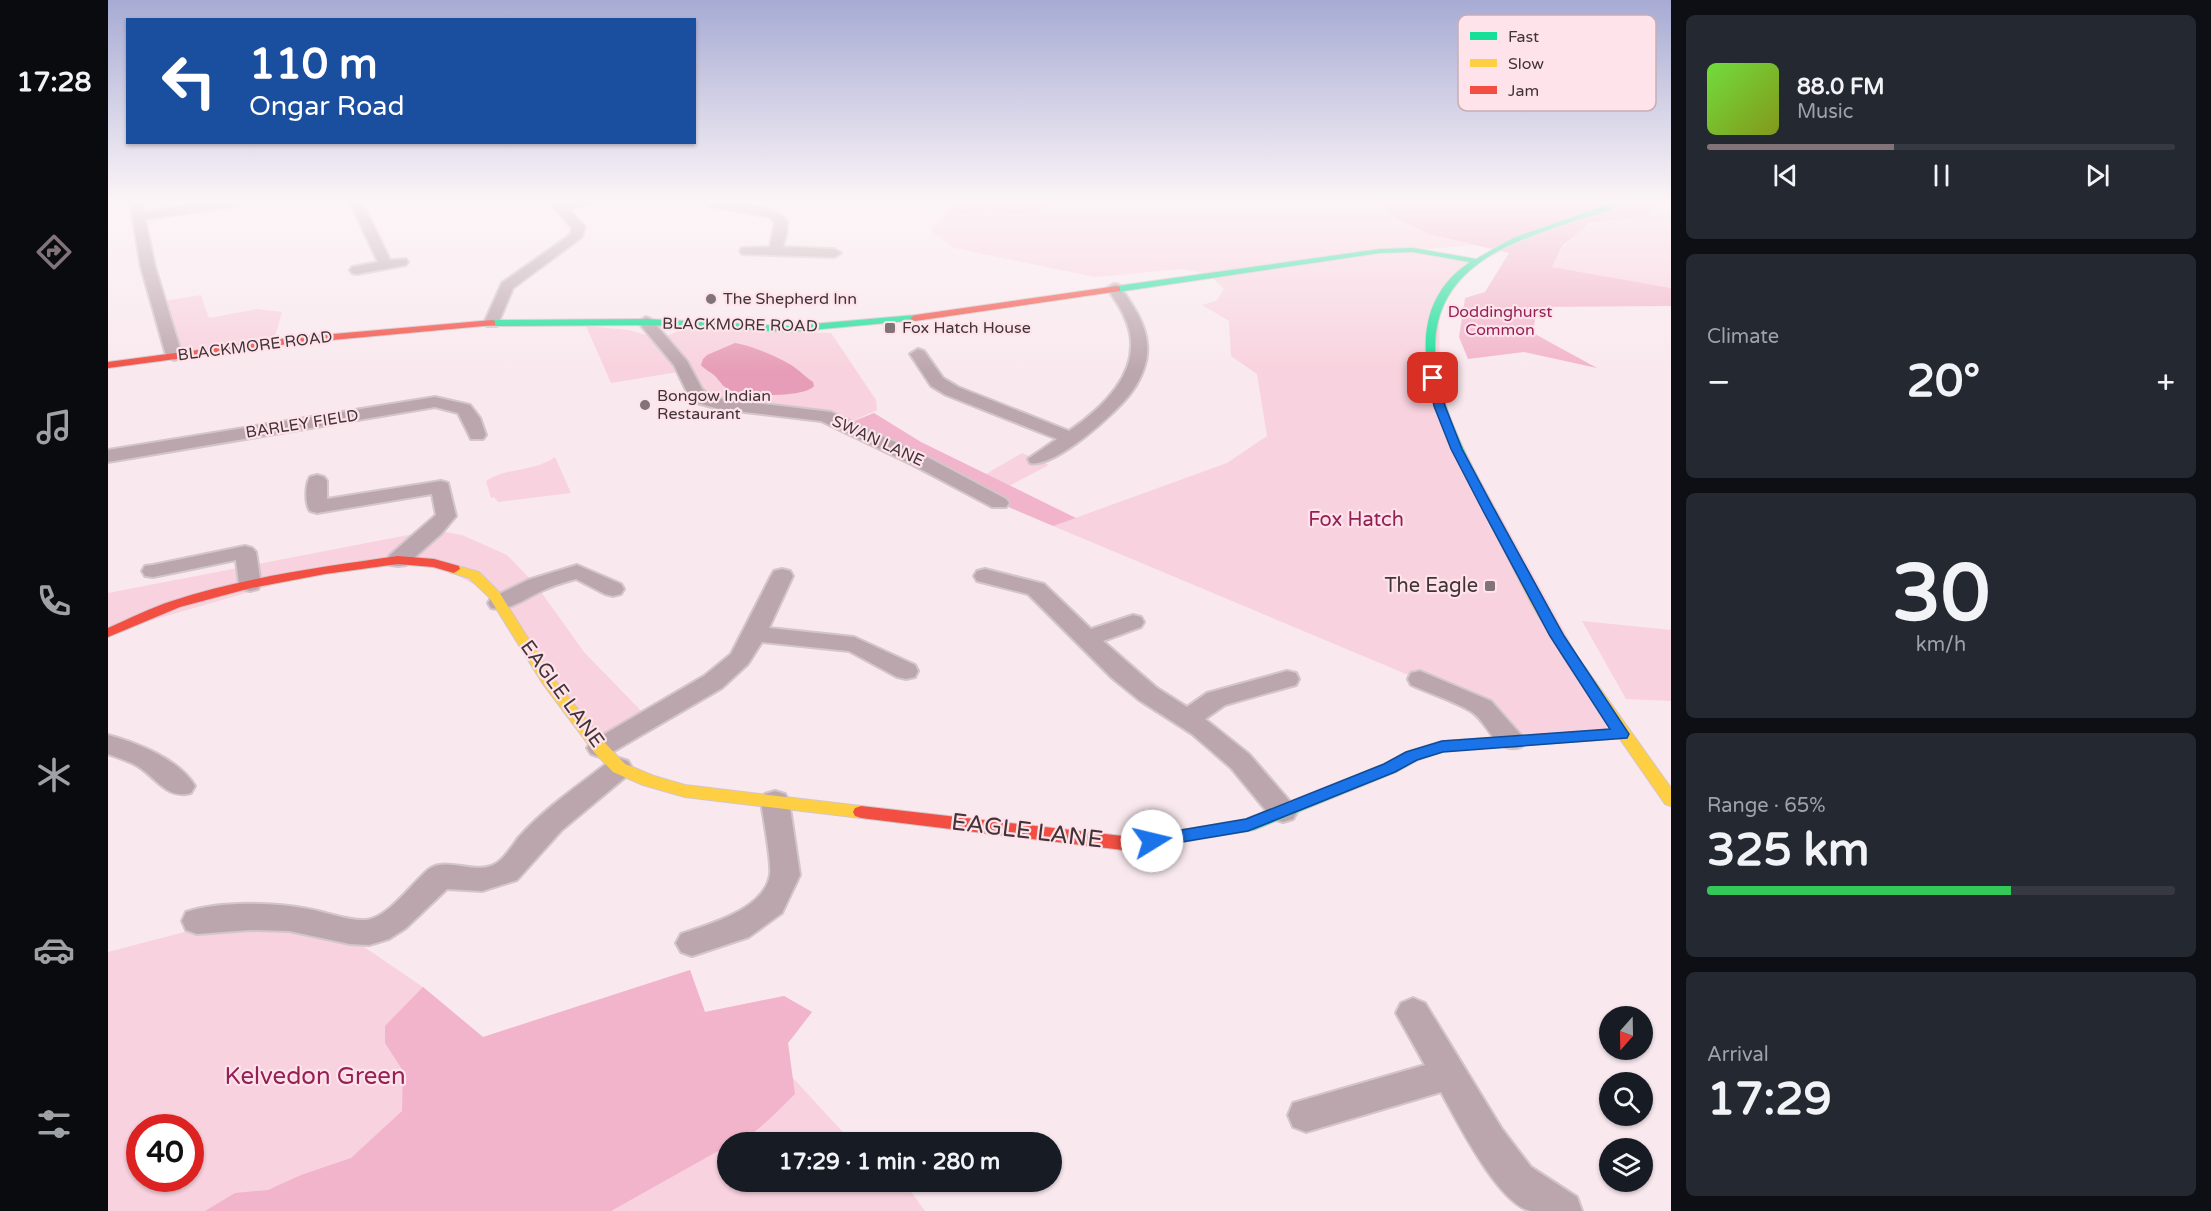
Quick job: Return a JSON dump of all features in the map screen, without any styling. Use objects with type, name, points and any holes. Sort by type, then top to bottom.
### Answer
[{"type":"street","points":[[147,259],[174,356]]},
{"type":"street","points":[[383,259],[386,265]]},
{"type":"street","points":[[492,323],[507,286],[546,259]]},
{"type":"street","name":"BLACKMORE ROAD","points":[[108,365],[299,340],[492,323],[646,322],[790,329],[884,322],[1326,259]]},
{"type":"street","name":"BLACKMORE ROAD","points":[[1462,259],[1476,261]]},
{"type":"street","points":[[1480,259],[1453,278],[1438,296],[1431,320],[1430,347],[1433,378],[1440,406],[1457,449],[1557,636],[1622,734],[1671,800]]},
{"type":"street","points":[[357,270],[401,262]]},
{"type":"street","points":[[1037,459],[1072,438],[1110,410],[1137,367],[1141,352],[1139,328],[1128,305],[1114,288]]},
{"type":"street","name":"SWAN LANE","points":[[646,322],[681,364],[695,392],[703,399],[719,404],[825,416],[921,460],[999,503]]},
{"type":"street","points":[[918,354],[937,382],[952,391],[1072,438]]},
{"type":"street","name":"BARLEY FIELD","points":[[108,456],[435,402],[466,408],[471,414],[477,435]]},
{"type":"street","points":[[316,481],[317,507],[441,487],[446,516],[434,530],[398,560]]},
{"type":"street","points":[[153,571],[245,552],[250,584]]},
{"type":"street","points":[[108,633],[175,604],[250,584],[325,570],[398,560],[434,562],[474,575],[504,610],[536,585],[577,571],[613,589]]},
{"type":"street","points":[[197,921],[244,916],[302,920],[359,932],[376,931],[392,922],[441,876],[467,880],[497,877],[513,866],[532,842],[563,814],[610,758],[713,682],[740,658],[755,634],[782,576]]},
{"type":"street","points":[[985,576],[1036,589],[1120,672],[1187,719],[1240,761],[1283,812]]},
{"type":"street","name":"EAGLE LANE","points":[[504,610],[548,681],[610,758],[649,781],[685,791],[1131,844],[1236,828],[1283,812],[1390,768],[1412,756],[1442,746],[1622,734]]},
{"type":"street","points":[[1087,639],[1133,622]]},
{"type":"street","points":[[755,634],[854,644],[906,671]]},
{"type":"street","points":[[1187,719],[1216,699],[1287,679]]},
{"type":"street","points":[[1420,679],[1482,707],[1512,741]]},
{"type":"street","points":[[108,744],[147,759],[181,786]]},
{"type":"street","points":[[692,943],[738,928],[771,904],[785,875],[775,801]]},
{"type":"street","points":[[1413,1013],[1489,1142],[1518,1180],[1563,1211]]},
{"type":"street","points":[[1306,1115],[1449,1074]]},
{"type":"green space","name":"Fox Hatch","points":[[1005,259],[1463,259],[1476,261],[1439,296],[1440,406],[1621,734],[1512,741],[1456,695],[1053,526],[1227,463],[1267,436],[1257,374],[1231,356],[1229,321],[1202,305],[1216,301],[1224,289],[1209,274],[1182,269],[1095,277]]},
{"type":"green space","name":"Doddinghurst Common","points":[[1506,259],[1556,259],[1552,267],[1671,288],[1671,306],[1537,307],[1533,333],[1597,368],[1524,352],[1468,359],[1459,337],[1465,298],[1485,292]]},
{"type":"green space","points":[[1557,259],[1671,259],[1671,288],[1552,267]]},
{"type":"green space","points":[[201,295],[209,318],[257,309],[282,312],[273,343],[174,355],[158,302]]},
{"type":"green space","points":[[586,326],[629,330],[660,339],[683,329],[831,333],[876,400],[877,410],[844,425],[709,401],[684,371],[611,383]]},
{"type":"green space","points":[[874,413],[921,442],[1076,518],[1053,526],[999,503],[844,425]]},
{"type":"green space","points":[[1022,453],[1049,465],[1009,486],[986,474]]},
{"type":"green space","points":[[555,457],[571,493],[498,502],[494,497],[491,498],[486,481],[503,473],[539,465]]},
{"type":"green space","points":[[434,530],[462,535],[507,555],[536,585],[584,652],[649,719],[600,748],[494,595],[434,563],[325,570],[108,633],[108,593]]},
{"type":"green space","points":[[1582,621],[1671,630],[1671,701],[1626,699]]},
{"type":"green space","name":"Kelvedon Green","points":[[257,922],[345,934],[423,987],[483,1037],[690,970],[705,1012],[784,996],[812,1012],[788,1043],[792,1077],[843,1132],[717,1132],[717,1192],[911,1192],[925,1211],[108,1211],[108,952],[192,930]]},
{"type":"green space","points":[[690,970],[705,1012],[784,996],[812,1012],[788,1043],[795,1094],[754,1132],[717,1132],[717,1152],[611,1211],[205,1211],[235,1193],[268,1190],[301,1175],[351,1158],[402,1111],[403,1071],[385,1043],[385,1026],[423,987],[483,1037]]},
{"type":"shaded area","points":[[735,343],[759,350],[786,362],[813,382],[814,386],[799,393],[775,395],[739,393],[729,390],[701,365],[707,355]]},
{"type":"traffic: fast","points":[[1117,289],[1328,259]]},
{"type":"traffic: fast","points":[[1462,259],[1476,261]]},
{"type":"traffic: fast","points":[[1481,259],[1460,273],[1438,302],[1430,336],[1432,372],[1442,409],[1457,446],[1492,515]]},
{"type":"traffic: fast","points":[[492,323],[646,322],[790,329],[915,318]]},
{"type":"traffic: fast","points":[[1188,835],[1248,825],[1390,768],[1412,756],[1442,746],[1621,734]]},
{"type":"traffic: slow","points":[[1492,515],[1540,607],[1571,658],[1671,800]]},
{"type":"traffic: slow","points":[[454,569],[474,575],[494,595],[548,681],[600,748],[619,768],[649,781],[685,791],[861,812]]},
{"type":"traffic: jam","points":[[915,318],[1117,289]]},
{"type":"traffic: jam","points":[[108,365],[288,341],[492,323]]},
{"type":"traffic: jam","points":[[108,633],[175,604],[250,584],[325,570],[398,560],[434,563],[454,569]]},
{"type":"traffic: jam","points":[[861,812],[1131,844],[1188,835]]},
{"type":"place","name":"The Shepherd Inn","points":[[711,299]]},
{"type":"place","name":"Fox Hatch House","points":[[890,328]]},
{"type":"place","name":"Bongow Indian Restaurant","points":[[645,405]]},
{"type":"place","name":"The Eagle","points":[[1490,586]]},
{"type":"route","points":[[1152,841],[1248,825],[1390,768],[1412,756],[1442,746],[1622,734],[1557,636],[1487,507],[1457,449],[1440,406],[1433,378]]}]
